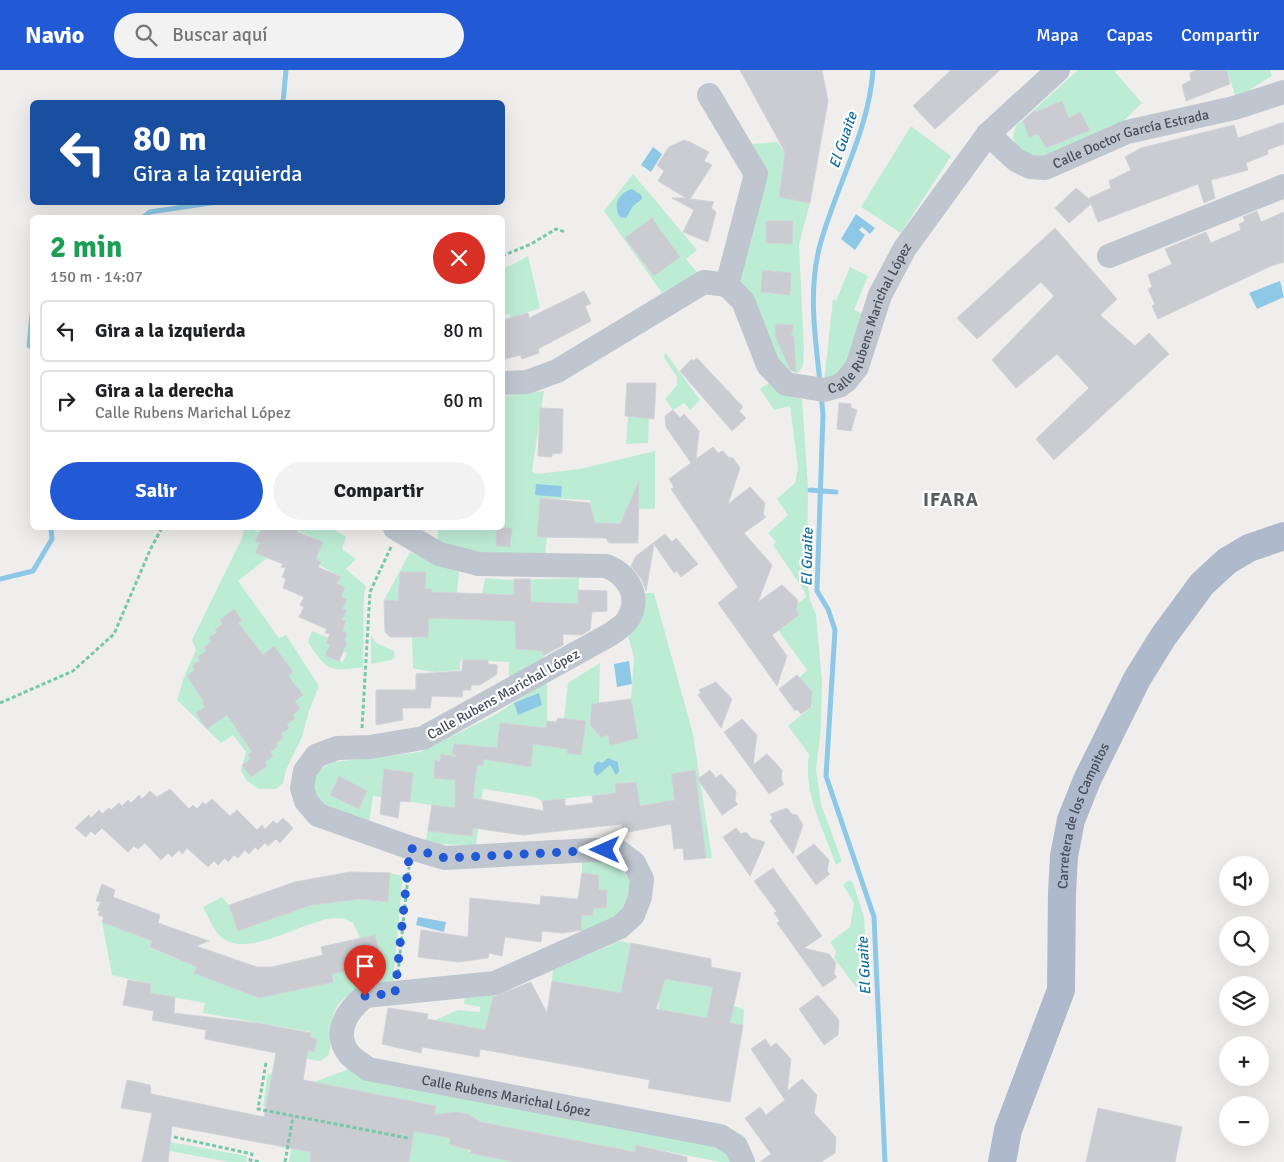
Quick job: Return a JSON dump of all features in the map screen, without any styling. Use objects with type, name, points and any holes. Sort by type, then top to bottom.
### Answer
[{"type":"main road","name":"Carretera de los Campitos","points":[[1002,1162],[1008,1130],[1061,990],[1064,856],[1071,820],[1086,780],[1137,679],[1163,637],[1202,584],[1228,561],[1249,548],[1284,536]]},
{"type":"street","name":"Calle Rubens Marichal López","points":[[727,285],[743,301],[768,365],[786,384],[799,387],[831,389],[846,381],[857,367],[880,295],[905,248],[988,134],[1058,70]]},
{"type":"street","name":"Calle Doctor García Estrada","points":[[988,134],[1016,160],[1030,167],[1045,168],[1127,132],[1234,108],[1284,92]]},
{"type":"street","points":[[505,383],[527,382],[556,371],[704,282],[727,285],[756,174],[709,95]]},
{"type":"street","points":[[1109,256],[1284,186]]},
{"type":"street","name":"Calle Rubens Marichal López","points":[[399,530],[439,554],[479,564],[606,566],[617,570],[626,578],[634,599],[628,619],[611,634],[423,738],[370,747],[336,748],[316,756],[305,771],[302,788],[306,801],[318,815],[410,848],[445,858],[593,850],[618,851],[634,863],[642,879],[640,896],[633,915],[620,927],[495,983],[365,996],[351,1008],[342,1024],[342,1039],[349,1054],[368,1069],[720,1136],[736,1146],[743,1162]]},
{"type":"path","points":[[505,255],[531,244],[556,229],[565,232]]},
{"type":"path","points":[[0,702],[73,672],[114,634],[161,530]]},
{"type":"path","points":[[366,672],[370,592],[397,530]]},
{"type":"path","points":[[395,993],[410,848]]},
{"type":"path","points":[[266,1064],[258,1109],[408,1138]]},
{"type":"path","points":[[285,1162],[293,1117]]},
{"type":"path","points":[[174,1137],[252,1154],[250,1160],[261,1162]]},
{"type":"green space","points":[[1078,70],[1118,70],[1115,72],[1142,103],[1114,130],[1040,159],[1017,150],[1013,137],[1016,126]]},
{"type":"green space","points":[[1227,70],[1270,70],[1272,76],[1236,98]]},
{"type":"green space","points":[[911,126],[951,156],[901,233],[861,207]]},
{"type":"green space","points":[[777,142],[785,152],[779,197],[810,203],[799,245],[804,350],[803,366],[798,373],[784,369],[779,364],[756,309],[743,288],[738,275],[739,258],[762,195],[764,179],[761,162],[752,144]]},
{"type":"green space","points":[[633,174],[697,250],[686,259],[698,273],[662,293],[604,211]]},
{"type":"green space","points":[[528,256],[540,308],[511,318],[509,314],[505,315],[505,267]]},
{"type":"green space","points":[[850,267],[868,276],[854,310],[863,314],[855,345],[841,374],[824,382],[833,299],[836,301]]},
{"type":"green space","points":[[665,352],[700,400],[690,410],[684,403],[673,410],[665,399],[677,385],[677,377],[664,358]]},
{"type":"green space","points":[[769,383],[787,396],[802,399],[808,487],[807,582],[810,600],[816,615],[822,681],[821,728],[816,769],[821,804],[842,861],[836,865],[811,797],[808,769],[809,754],[788,726],[813,706],[808,698],[812,691],[799,678],[807,670],[778,630],[793,607],[806,597],[805,592],[773,545],[776,542],[768,533],[788,515],[777,499],[795,483],[798,468],[790,406],[774,410],[760,389]]},
{"type":"green space","points":[[544,391],[532,471],[537,474],[580,469],[655,451],[655,509],[639,509],[639,502],[630,502],[620,524],[595,523],[590,500],[540,498],[537,536],[547,537],[545,556],[496,557],[438,545],[438,530],[505,530],[505,396]]},
{"type":"green space","points":[[628,416],[649,418],[648,443],[626,444]]},
{"type":"green space","points":[[244,530],[260,532],[255,541],[260,543],[255,553],[267,558],[238,581],[279,638],[286,635],[319,686],[309,711],[302,737],[286,770],[283,783],[276,789],[258,789],[246,780],[241,770],[246,752],[233,735],[221,743],[177,700],[185,674],[196,650],[192,640],[242,538]]},
{"type":"green space","points":[[335,530],[346,537],[342,549],[356,559],[346,569],[366,586],[364,595],[363,667],[336,669],[330,667],[320,659],[308,642],[312,631],[328,638],[326,643],[330,645],[326,655],[343,662],[347,654],[344,651],[347,643],[344,641],[347,633],[342,631],[346,622],[342,620],[346,610],[342,609],[346,600],[341,597],[345,588],[337,584],[341,577],[319,565],[315,559],[323,542],[298,531]]},
{"type":"green space","points":[[410,552],[459,572],[457,593],[482,594],[485,578],[507,580],[579,578],[578,604],[552,603],[544,638],[543,662],[509,682],[509,662],[463,660],[460,661],[460,670],[436,672],[416,669],[413,668],[412,637],[390,637],[385,632],[384,600]]},
{"type":"green space","points":[[646,593],[654,593],[693,734],[712,858],[706,858],[694,770],[671,774],[675,800],[639,806],[636,782],[615,784],[616,793],[542,801],[535,797],[483,789],[476,845],[425,844],[432,805],[373,796],[369,823],[329,810],[319,802],[310,782],[321,769],[333,762],[420,752],[495,715],[547,681],[547,721],[556,722],[564,718],[568,683],[600,663],[599,703],[631,699],[634,658],[627,631],[638,597]]},
{"type":"green space","points":[[371,635],[376,643],[394,651],[395,657],[392,660],[371,664]]},
{"type":"green space","points":[[582,861],[606,861],[617,865],[632,884],[622,910],[609,920],[580,933],[582,915],[592,916],[594,908],[606,908],[607,891],[598,890],[599,875],[582,873]]},
{"type":"green space","points":[[390,873],[403,876],[393,981],[364,987],[340,1002],[332,1020],[329,1055],[320,1061],[307,1059],[311,1032],[203,1013],[205,1003],[150,993],[151,984],[112,975],[102,922],[152,941],[150,948],[197,967],[195,973],[259,998],[332,982],[332,974],[382,961],[375,935],[360,938],[353,923],[339,918],[310,924],[259,942],[243,944],[229,942],[218,934],[203,907],[222,897],[229,905],[238,931],[311,905],[360,899],[388,902]]},
{"type":"green space","points":[[849,880],[853,883],[864,917],[868,985],[856,987],[834,958],[836,951],[830,942],[850,927],[854,903],[843,885]]},
{"type":"green space","points":[[620,941],[631,943],[625,972],[713,987],[733,1006],[744,1009],[743,1025],[659,1010],[659,1000],[552,981],[553,970]]},
{"type":"green space","points":[[495,992],[490,1012],[738,1052],[735,1075],[433,1021],[458,1010],[480,1012],[480,1007],[464,1004],[465,996]]},
{"type":"green space","points":[[349,1069],[716,1147],[725,1151],[735,1162],[719,1162],[637,1145],[635,1152],[482,1122],[468,1114],[456,1112],[448,1124],[451,1144],[467,1149],[470,1153],[513,1162],[289,1162],[296,1120],[413,1136],[263,1106],[268,1073],[430,1134],[436,1106],[314,1082]]},
{"type":"green space","points":[[170,1142],[247,1156],[246,1161],[248,1162],[230,1162],[169,1151]]},
{"type":"water","points":[[653,147],[662,154],[651,172],[641,165]]},
{"type":"water","points":[[632,189],[641,195],[642,199],[633,206],[626,218],[620,217],[617,208],[618,200],[620,196]]},
{"type":"water","points":[[856,214],[875,228],[870,234],[862,227],[859,230],[865,235],[855,250],[841,239]]},
{"type":"water","points":[[1280,281],[1284,297],[1257,309],[1249,293]]},
{"type":"water","points":[[536,484],[562,486],[561,497],[535,495]]},
{"type":"water","points":[[629,661],[632,684],[617,687],[614,664]]},
{"type":"water","points":[[539,693],[542,705],[518,715],[514,703]]},
{"type":"water","points":[[608,758],[618,762],[619,772],[616,775],[610,765],[597,776],[594,772],[594,765],[598,761],[602,763]]},
{"type":"water","points":[[418,917],[446,922],[444,932],[416,925]]},
{"type":"building","points":[[740,70],[822,70],[828,101],[810,203],[779,197],[785,152]]},
{"type":"building","points":[[951,70],[1000,70],[935,129],[913,106]]},
{"type":"building","points":[[1197,70],[1227,70],[1230,84],[1186,101],[1182,85],[1191,80],[1190,73]]},
{"type":"building","points":[[1062,101],[1069,118],[1080,112],[1090,130],[1046,148],[1038,134],[1029,137],[1023,121],[1035,110],[1036,112]]},
{"type":"building","points":[[1284,122],[1284,144],[1267,150],[1268,154],[1246,163],[1248,170],[1211,180],[1215,198],[1204,203],[1198,184],[1098,222],[1091,204],[1069,223],[1055,208],[1076,188],[1090,200],[1089,198],[1111,188],[1109,181],[1131,170],[1125,157],[1141,148],[1234,125],[1238,138]]},
{"type":"building","points":[[684,140],[709,152],[704,161],[712,165],[690,199],[714,202],[711,208],[716,212],[708,242],[683,232],[694,210],[672,198],[686,198],[658,181],[664,171],[657,165],[669,147]]},
{"type":"building","points":[[1257,211],[1261,222],[1284,212],[1284,262],[1271,266],[1158,319],[1152,306],[1155,304],[1148,289],[1152,287],[1148,275],[1172,264],[1165,249],[1206,232],[1211,243],[1241,230],[1239,224],[1245,221],[1243,217]]},
{"type":"building","points":[[652,218],[680,257],[654,276],[625,238]]},
{"type":"building","points":[[766,221],[793,221],[792,244],[766,243]]},
{"type":"building","points":[[1055,228],[1117,299],[1100,315],[1135,346],[1149,333],[1169,354],[1054,460],[1036,439],[1089,388],[1057,354],[1016,388],[992,360],[1054,296],[1041,282],[977,339],[957,318]]},
{"type":"building","points":[[762,270],[791,273],[790,295],[761,292]]},
{"type":"building","points":[[584,291],[591,304],[585,306],[591,321],[538,349],[539,353],[522,359],[520,355],[505,359],[505,319],[528,313],[529,318]]},
{"type":"building","points":[[776,324],[794,325],[791,336],[794,337],[796,372],[790,369],[775,336]]},
{"type":"building","points":[[697,358],[743,407],[739,411],[746,418],[732,431],[680,371],[692,359],[693,361]]},
{"type":"building","points":[[627,383],[656,383],[654,419],[625,416]]},
{"type":"building","points":[[839,403],[851,404],[851,408],[857,410],[851,431],[837,429]]},
{"type":"building","points":[[540,408],[563,409],[562,453],[552,454],[552,457],[538,456]]},
{"type":"building","points":[[673,410],[680,418],[684,414],[699,431],[696,459],[713,447],[718,453],[723,451],[728,457],[733,458],[740,468],[728,504],[750,487],[765,503],[763,514],[766,517],[744,533],[772,565],[758,602],[782,585],[798,600],[796,611],[799,615],[772,635],[787,656],[777,686],[718,603],[738,587],[671,489],[674,487],[669,479],[691,463],[666,427],[665,416]]},
{"type":"building","points":[[639,481],[638,543],[609,543],[606,538],[537,537],[540,498],[590,503],[595,523],[620,524]]},
{"type":"building","points":[[512,528],[510,547],[496,546],[497,530]]},
{"type":"building","points":[[261,530],[298,530],[297,532],[323,542],[316,559],[321,562],[318,567],[341,577],[337,584],[345,588],[341,597],[347,600],[342,609],[347,610],[342,620],[346,621],[342,631],[347,633],[344,641],[347,643],[339,661],[325,655],[330,645],[326,643],[330,634],[325,633],[327,629],[299,617],[304,607],[300,605],[304,597],[283,588],[286,579],[282,577],[286,568],[281,567],[283,564],[255,553],[260,543],[255,541]]},
{"type":"building","points":[[665,534],[672,542],[676,538],[698,564],[681,577],[677,571],[674,573],[654,544],[646,591],[642,580],[631,566],[636,556]]},
{"type":"building","points":[[400,572],[426,572],[425,589],[432,589],[431,592],[514,595],[514,579],[530,579],[531,602],[578,604],[578,590],[607,591],[607,611],[592,612],[590,630],[581,635],[563,634],[563,645],[543,656],[543,651],[516,649],[515,621],[429,618],[428,637],[390,637],[385,632],[384,600],[398,601]]},
{"type":"building","points":[[234,609],[242,620],[238,623],[263,655],[274,646],[293,672],[288,676],[303,695],[295,701],[300,709],[293,715],[295,719],[287,724],[289,728],[281,734],[283,738],[276,743],[278,746],[270,752],[273,756],[265,762],[267,766],[251,777],[242,765],[251,759],[248,755],[252,752],[227,715],[207,729],[196,713],[205,707],[202,703],[204,702],[187,676],[195,670],[192,666],[200,660],[197,657],[206,651],[204,647],[211,642],[209,638],[217,632],[215,629],[223,624],[220,620]]},
{"type":"building","points":[[463,660],[488,660],[488,664],[497,665],[497,674],[480,685],[471,685],[471,690],[463,690],[462,697],[432,696],[430,708],[402,708],[403,720],[376,725],[376,690],[416,690],[416,674],[462,671]]},
{"type":"building","points":[[797,675],[812,691],[811,707],[801,714],[797,709],[795,711],[779,689]]},
{"type":"building","points":[[716,682],[732,699],[721,728],[698,695],[701,693],[699,690]]},
{"type":"building","points":[[631,699],[638,738],[610,745],[608,735],[601,737],[590,725],[592,704]]},
{"type":"building","points":[[558,718],[586,721],[581,755],[567,753],[568,749],[533,744],[531,767],[484,759],[483,766],[477,765],[473,798],[544,811],[542,801],[565,799],[565,806],[593,803],[592,796],[616,793],[615,784],[636,782],[640,806],[675,800],[671,774],[695,770],[706,858],[684,860],[683,848],[674,849],[671,824],[623,833],[622,824],[523,835],[473,828],[472,836],[428,831],[432,805],[455,808],[455,780],[434,778],[435,760],[440,762],[441,754],[456,757],[456,755],[452,754],[454,744],[497,748],[500,723],[546,728],[547,721],[556,722]]},
{"type":"building","points":[[742,719],[757,735],[753,765],[767,754],[782,770],[781,780],[784,784],[769,794],[724,732]]},
{"type":"building","points":[[384,769],[413,773],[410,802],[400,801],[398,818],[380,814]]},
{"type":"building","points":[[710,770],[716,778],[721,774],[736,791],[735,801],[738,804],[722,815],[698,779]]},
{"type":"building","points":[[339,776],[367,791],[359,809],[330,795]]},
{"type":"building","points":[[170,789],[189,809],[193,805],[197,809],[203,802],[205,805],[212,799],[230,816],[237,810],[257,830],[262,825],[265,829],[273,821],[277,824],[283,818],[293,828],[280,843],[276,839],[268,846],[265,843],[258,850],[255,847],[249,854],[245,850],[238,858],[234,855],[228,862],[225,858],[218,865],[214,861],[208,867],[187,848],[182,854],[179,850],[172,857],[168,853],[161,860],[145,843],[138,849],[134,846],[128,852],[102,828],[95,835],[91,831],[86,837],[75,828],[89,815],[91,818],[99,810],[102,814],[109,808],[111,810],[119,803],[122,806],[128,800],[131,803],[139,795],[142,799],[150,791],[157,797]]},
{"type":"building","points":[[787,808],[792,814],[797,815],[803,825],[793,854],[770,821],[773,818],[770,814]]},
{"type":"building","points":[[736,828],[741,834],[746,832],[751,838],[765,842],[750,876],[723,837]]},
{"type":"building","points":[[814,844],[829,860],[827,871],[830,874],[816,885],[796,857]]},
{"type":"building","points":[[773,868],[822,936],[804,948],[829,954],[836,963],[834,974],[837,977],[823,987],[777,923],[780,921],[774,913],[777,912],[754,881]]},
{"type":"building","points":[[350,872],[390,873],[388,902],[360,899],[311,905],[238,931],[229,905],[295,882]]},
{"type":"building","points":[[582,873],[599,875],[598,890],[607,890],[606,908],[594,908],[592,916],[582,915],[581,930],[563,933],[542,931],[541,942],[505,937],[502,956],[489,953],[488,958],[458,962],[418,957],[421,930],[468,937],[470,898],[540,905],[541,896],[578,899]]},
{"type":"building","points":[[102,884],[115,890],[113,897],[160,915],[158,923],[209,941],[196,946],[257,967],[272,967],[323,955],[321,947],[375,935],[382,962],[332,974],[333,982],[259,998],[194,973],[197,967],[150,947],[152,941],[102,922],[104,917],[98,915],[100,911],[97,910],[101,902],[96,901]]},
{"type":"building","points":[[631,943],[711,959],[711,967],[741,973],[730,1023],[743,1025],[730,1102],[648,1088],[650,1080],[480,1049],[479,1057],[422,1047],[421,1053],[382,1044],[388,1008],[428,1014],[427,1019],[485,1030],[493,997],[531,982],[547,1013],[552,981],[621,993]],"holes":[[[665,979],[713,987],[707,1018],[656,1009]]]},
{"type":"building","points":[[128,980],[151,984],[150,993],[175,997],[174,1013],[257,1023],[311,1033],[310,1037],[317,1039],[314,1052],[308,1050],[303,1080],[436,1106],[434,1115],[456,1112],[468,1114],[481,1122],[635,1152],[636,1145],[687,1157],[687,1162],[513,1162],[470,1153],[471,1150],[450,1145],[450,1138],[414,1131],[409,1162],[310,1162],[311,1152],[172,1126],[168,1162],[142,1162],[152,1113],[121,1108],[127,1080],[150,1085],[151,1094],[264,1117],[276,1053],[205,1039],[206,1030],[152,1020],[154,1011],[123,1005]]},
{"type":"building","points":[[818,995],[839,1020],[838,1035],[824,1045],[799,1009]]},
{"type":"building","points":[[765,1039],[771,1047],[776,1043],[791,1059],[787,1091],[802,1079],[817,1095],[814,1113],[836,1137],[835,1153],[821,1162],[760,1162],[771,1154],[745,1118],[760,1107],[766,1115],[785,1100],[751,1049]]},
{"type":"building","points":[[1098,1108],[1182,1127],[1175,1162],[1086,1162]]},
{"type":"waterway","points":[[283,100],[286,70]]},
{"type":"waterway","name":"El Guaite","points":[[820,382],[813,296],[816,262],[827,223],[859,137],[870,93],[873,70]]},
{"type":"waterway","points":[[146,215],[150,212],[197,205]]},
{"type":"waterway","points":[[30,335],[30,346]]},
{"type":"waterway","name":"El Guaite","points":[[821,395],[823,414],[817,591],[828,609],[835,630],[826,776],[874,917],[885,1162]]},
{"type":"waterway","name":"El Guaite","points":[[810,490],[836,492]]},
{"type":"waterway","points":[[0,579],[33,571],[52,539],[51,530]]},
{"type":"district","name":"IFARA","points":[[951,499]]},
{"type":"route","points":[[365,996],[395,993],[410,848],[445,858],[605,850]]}]
